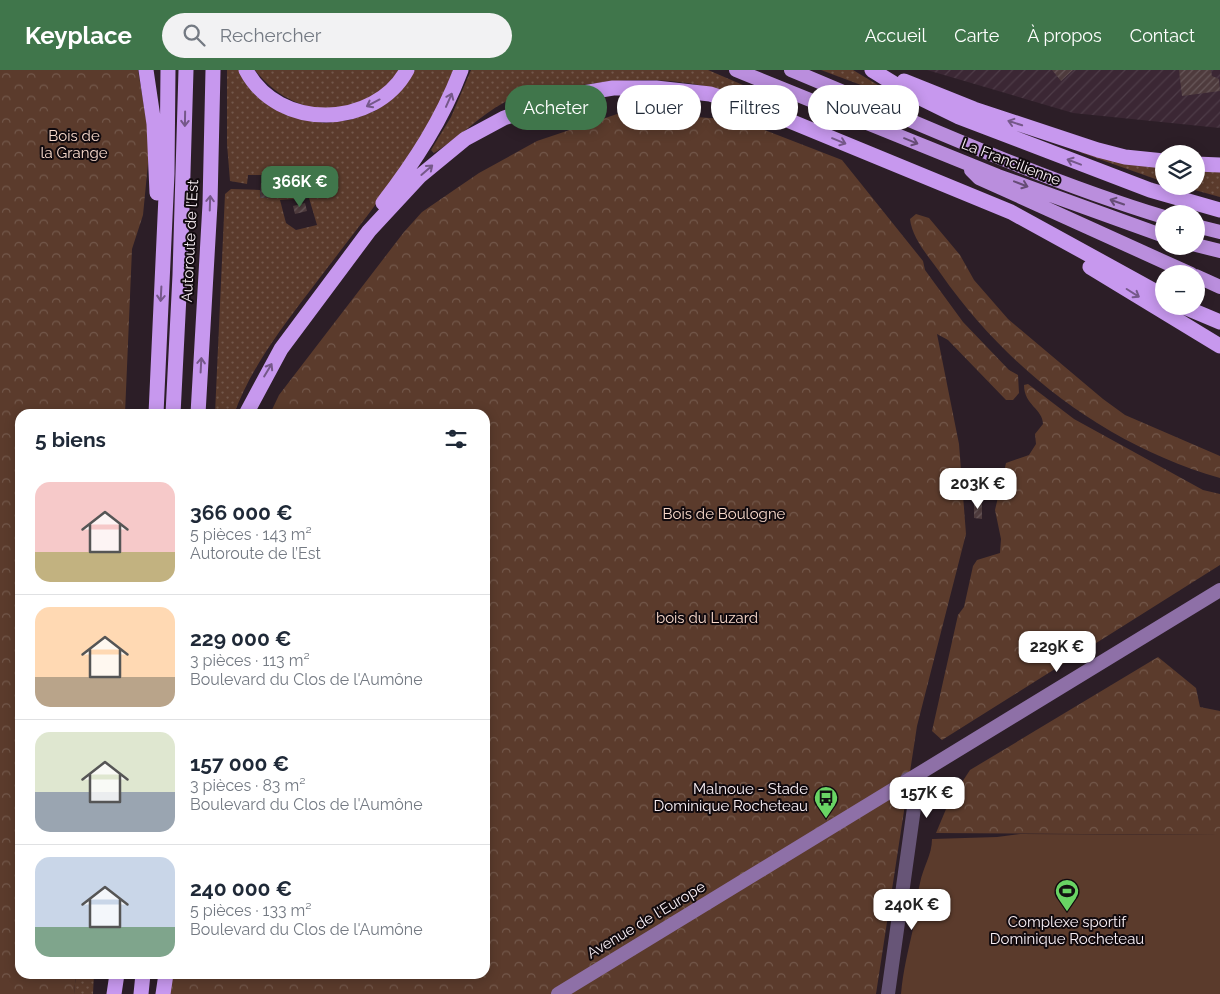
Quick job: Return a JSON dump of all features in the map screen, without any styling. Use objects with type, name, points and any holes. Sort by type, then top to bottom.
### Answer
[{"type":"highway","points":[[146,70],[155,145],[156,245],[162,267]]},
{"type":"highway","points":[[156,409],[168,70]]},
{"type":"highway","name":"Autoroute de l’Est","points":[[173,409],[180,275],[186,70]]},
{"type":"highway","name":"Autoroute de l’Est","points":[[198,409],[210,204],[213,70]]},
{"type":"highway","points":[[246,70],[258,87],[282,105],[296,110],[330,116],[346,114],[372,105],[395,87],[408,70]]},
{"type":"highway","points":[[369,231],[377,211],[409,169],[436,127],[461,70]]},
{"type":"highway","name":"La Francilienne","points":[[736,70],[1085,209],[1155,233]]},
{"type":"highway","name":"La Francilienne","points":[[791,70],[992,154],[1089,192],[1155,214]]},
{"type":"highway","points":[[872,70],[906,92],[959,118],[1150,190],[1220,210]]},
{"type":"highway","points":[[887,79],[906,82],[974,109],[1098,150],[1125,157],[1155,161]]},
{"type":"highway","points":[[249,409],[281,349],[369,231],[420,176],[465,139],[485,127],[522,110],[592,90],[634,87],[710,94],[768,112],[1011,212],[1155,291]]},
{"type":"highway","points":[[959,160],[979,178],[1171,265]]},
{"type":"highway","points":[[1205,164],[1220,165]]},
{"type":"highway","points":[[1205,228],[1220,232]]},
{"type":"highway","points":[[1068,242],[1079,260],[1220,346]]},
{"type":"highway","points":[[1205,247],[1220,251]]},
{"type":"highway","points":[[1205,280],[1220,287]]},
{"type":"highway","points":[[1203,315],[1220,322]]},
{"type":"highway","points":[[114,994],[116,979]]},
{"type":"highway","points":[[140,994],[142,979]]},
{"type":"highway","points":[[163,994],[165,979]]},
{"type":"main road","name":"Avenue de l'Europe","points":[[558,994],[907,779],[1099,665],[1220,590]]},
{"type":"street","points":[[888,994],[914,808],[913,791],[907,779]]},
{"type":"shaded area","points":[[927,70],[1220,70],[1220,128],[1073,113]]},
{"type":"green space","name":"Bois de la Grange","points":[[0,70],[138,70],[147,125],[149,153],[143,215],[132,249],[125,409],[15,409],[15,979],[76,979],[74,994],[0,994]]},
{"type":"green space","points":[[227,70],[241,70],[300,119],[325,123],[350,120],[375,111],[402,88],[415,70],[455,70],[426,130],[390,186],[277,335],[249,381],[236,409],[215,409],[225,194],[231,189],[260,190],[260,198],[269,198],[270,175],[248,175],[247,184],[230,181],[227,144]],"holes":[[[309,198],[317,225],[296,230],[286,223],[280,200]]]},
{"type":"green space","points":[[255,70],[400,70],[375,95],[365,101],[350,107],[319,109],[291,100],[266,82]]},
{"type":"green space","points":[[471,70],[708,70],[743,85],[711,85],[711,88],[668,81],[643,80],[584,85],[505,85],[505,102],[434,153],[431,150],[451,117]]},
{"type":"green space","points":[[821,70],[853,70],[878,85],[861,85]]},
{"type":"green space","name":"bois du Luzard","points":[[617,114],[617,130],[701,130],[701,117],[711,118],[711,130],[765,130],[842,160],[923,261],[925,270],[963,322],[1009,370],[1018,375],[1019,393],[1013,400],[1006,400],[948,340],[937,334],[959,444],[966,534],[917,726],[876,994],[169,994],[171,979],[490,979],[490,409],[272,409],[279,395],[404,232],[422,212],[479,173],[537,141],[570,130],[607,130],[607,117]]},
{"type":"green space","points":[[1079,152],[1155,164],[1155,179]]},
{"type":"green space","points":[[1205,168],[1220,169],[1220,197],[1205,193]]},
{"type":"green space","points":[[916,214],[929,218],[960,255],[974,280],[1008,319],[1103,399],[1125,415],[1220,456],[1220,478],[1178,464],[1138,446],[1100,425],[1063,400],[1029,372],[997,342],[968,309],[927,255],[911,226],[910,219]]},
{"type":"green space","points":[[1028,384],[1074,419],[1203,490],[1220,494],[1220,565],[942,740],[932,731],[958,615],[964,607],[973,566],[977,560],[1000,553],[1001,539],[995,510],[1006,463],[1029,455],[1036,444],[1035,434],[1043,424],[1040,414],[1030,402],[1025,392],[1024,385]]},
{"type":"green space","points":[[1158,657],[1196,688],[1200,707],[1220,711],[1220,835],[936,833],[949,802],[970,770]]},
{"type":"green space","name":"Complexe sportif Dominique Rocheteau","points":[[1020,834],[1220,835],[1220,994],[901,994],[921,877],[931,850],[932,839],[997,837]]},
{"type":"green space","points":[[76,979],[94,979],[93,994],[74,994]]},
{"type":"building","points":[[1052,70],[1073,70],[1061,81]]},
{"type":"building","points":[[1179,70],[1211,70],[1212,76],[1219,79],[1220,91],[1182,96]]},
{"type":"building","points":[[261,183],[270,184],[269,198],[260,198]]},
{"type":"building","points":[[305,203],[307,211],[295,214],[293,206]]},
{"type":"building","points":[[974,501],[982,501],[982,519],[974,518]]},
{"type":"place","name":"Malnoue - Stade Dominique Rocheteau","points":[[826,819]]},
{"type":"place","name":"Complexe sportif Dominique Rocheteau","points":[[1067,912]]},
{"type":"park label","name":"Bois de Boulogne","points":[[724,514]]}]
